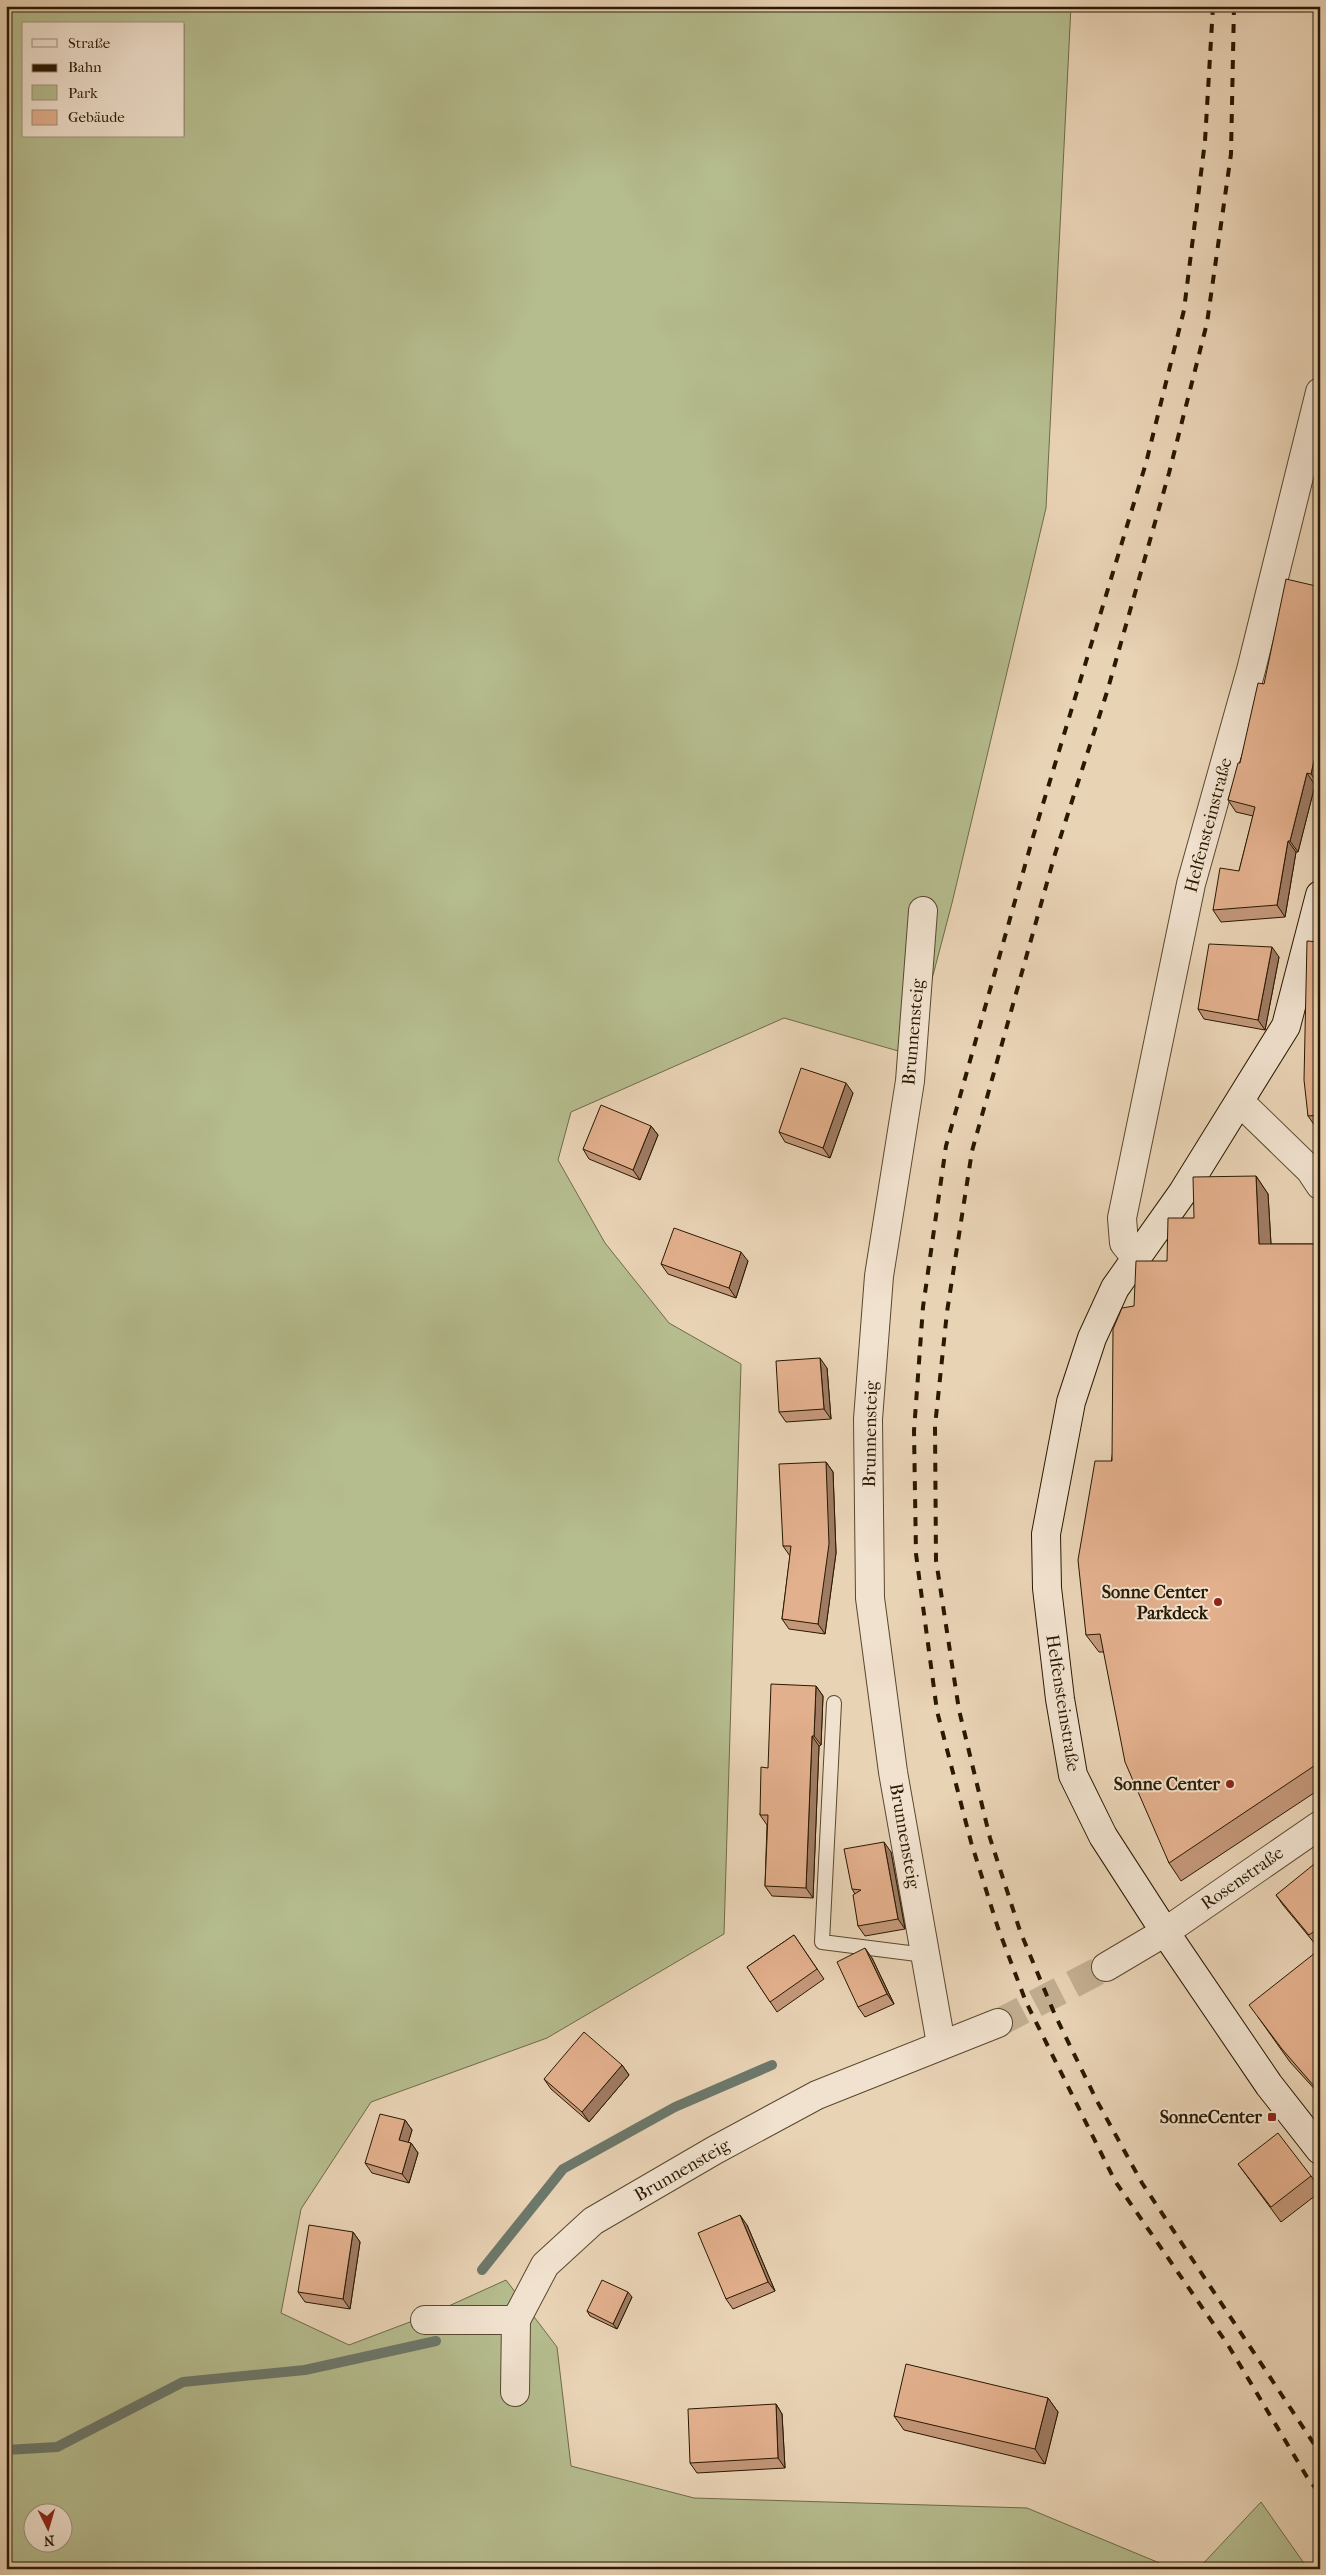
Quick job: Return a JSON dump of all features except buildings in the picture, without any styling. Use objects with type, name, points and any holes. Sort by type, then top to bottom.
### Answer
[{"type":"street","name":"Helfensteinstraße","points":[[1136,1258],[1124,1243],[1122,1218],[1191,884],[1251,670],[1320,392]]},
{"type":"street","name":"Helfensteinstraße","points":[[1320,895],[1312,947],[1286,1026],[1183,1192],[1115,1288],[1096,1330],[1071,1402],[1046,1534],[1047,1588],[1060,1699],[1073,1775],[1103,1836],[1165,1932],[1269,2085],[1320,2150]]},
{"type":"street","name":"Brunnensteig","points":[[923,912],[910,1081],[878,1276],[868,1419],[870,1598],[894,1772],[941,2044]]},
{"type":"street","points":[[1240,1102],[1310,1170],[1320,1185]]},
{"type":"street","name":"Rosenstraße","points":[[1165,1932],[1320,1825]]},
{"type":"street","points":[[1106,1967],[1165,1932]]},
{"type":"street","name":"Brunnensteig","points":[[515,2392],[516,2320],[545,2265],[593,2222],[715,2150],[817,2095],[941,2044],[998,2023]]},
{"type":"street","points":[[426,2320],[516,2320]]},
{"type":"lane","points":[[834,1703],[822,1942],[925,1955]]},
{"type":"green space","points":[[6,6],[1071,6],[1046,508],[952,903],[912,1055],[784,1018],[571,1112],[558,1160],[605,1243],[669,1323],[741,1364],[724,1934],[547,2038],[371,2102],[301,2209],[281,2313],[349,2345],[431,2314],[506,2280],[557,2347],[571,2466],[694,2498],[1027,2508],[1174,2569],[6,2569]]},
{"type":"green space","points":[[1261,2502],[1308,2569],[1198,2569]]},
{"type":"waterway","points":[[482,2270],[563,2169],[675,2107],[772,2065]]},
{"type":"waterway","points":[[6,2450],[57,2447],[183,2382],[305,2370],[436,2341]]},
{"type":"tunnel","points":[[998,2023],[1106,1967]]},
{"type":"railway","points":[[1213,6],[1205,141],[1184,310],[1146,463],[1033,837],[946,1146],[923,1307],[914,1431],[916,1554],[937,1711],[971,1842],[998,1928],[1026,2002],[1115,2181],[1228,2345],[1307,2477],[1320,2494]]},
{"type":"railway","points":[[1234,6],[1231,154],[1207,323],[1169,473],[1107,692],[1055,854],[972,1151],[947,1312],[935,1426],[936,1560],[959,1710],[990,1838],[1020,1931],[1055,2015],[1097,2101],[1142,2183],[1320,2453]]},
{"type":"place","name":"Sonne Center Parkdeck","points":[[1218,1602]]},
{"type":"place","name":"Sonne Center","points":[[1230,1784]]},
{"type":"place","name":"SonneCenter","points":[[1272,2117]]}]
